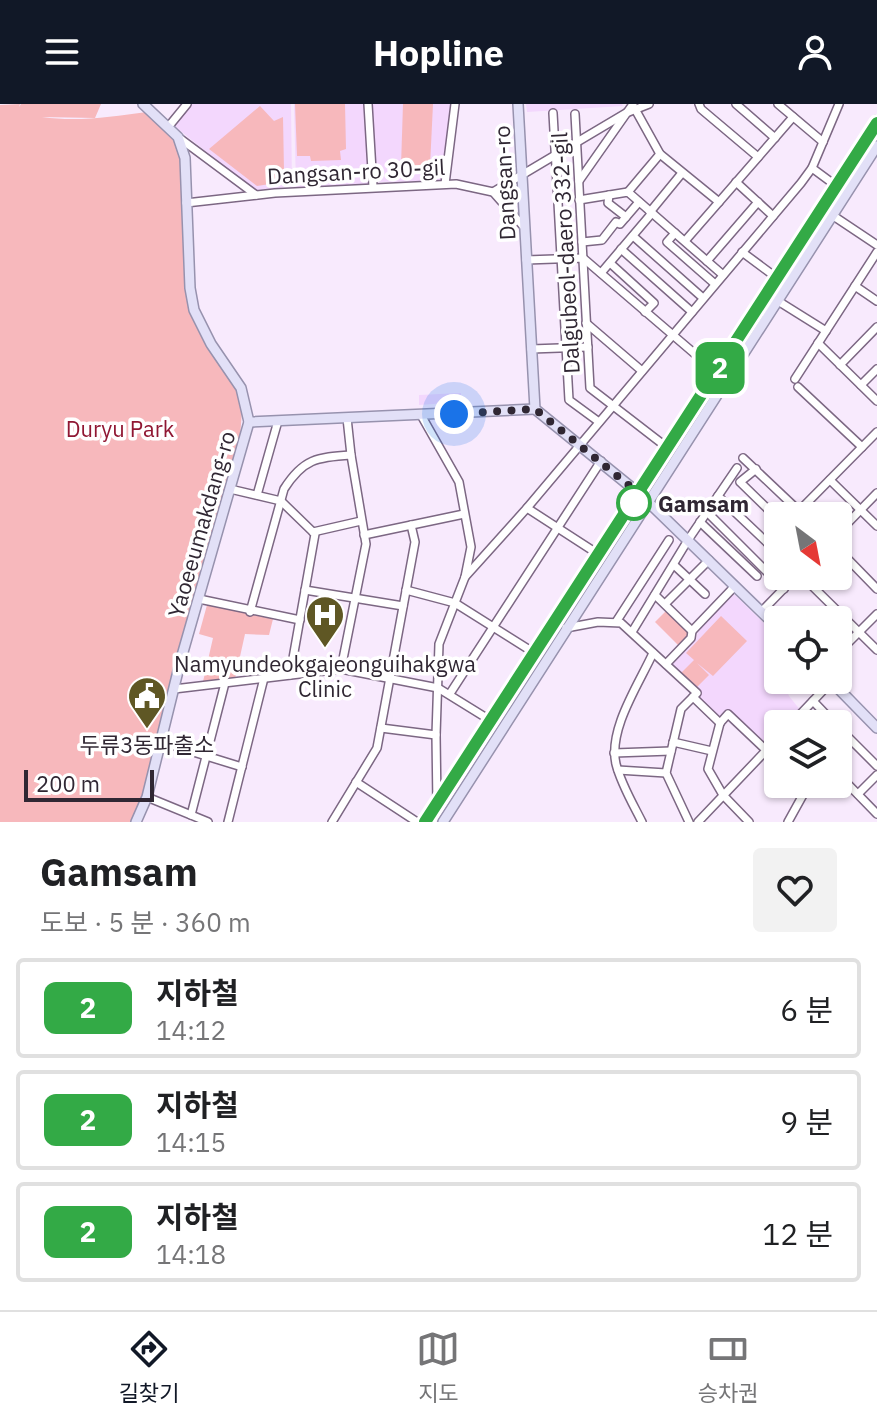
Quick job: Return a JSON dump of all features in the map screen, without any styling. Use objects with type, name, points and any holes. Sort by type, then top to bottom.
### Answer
[{"type":"main road","name":"Yaoeeumakdang-ro","points":[[139,821],[249,422],[241,388],[211,344],[194,310],[190,288],[185,158],[178,137],[143,104]]},
{"type":"main road","name":"Dangsan-ro","points":[[518,104],[535,409]]},
{"type":"main road","points":[[427,822],[598,554],[669,449],[877,120]]},
{"type":"main road","points":[[867,137],[874,142],[868,153],[870,157]]},
{"type":"main road","points":[[443,822],[877,146]]},
{"type":"main road","points":[[249,422],[535,409],[648,501],[764,615]]},
{"type":"main road","points":[[625,513],[630,517],[625,526],[627,532]]},
{"type":"main road","points":[[844,694],[877,728]]},
{"type":"street","points":[[169,126],[187,104]]},
{"type":"street","points":[[368,104],[373,187]]},
{"type":"street","points":[[445,184],[455,104]]},
{"type":"street","points":[[524,227],[493,192],[626,109],[649,104]]},
{"type":"street","points":[[699,104],[758,157]]},
{"type":"street","points":[[736,104],[775,138]]},
{"type":"street","points":[[778,104],[823,142]]},
{"type":"street","points":[[465,577],[527,508],[812,168],[839,104]]},
{"type":"street","points":[[634,107],[660,154],[719,202]]},
{"type":"street","points":[[578,181],[626,109]]},
{"type":"street","points":[[553,113],[569,400],[599,422]]},
{"type":"street","name":"Dalgubeol-daero 332-gil","points":[[575,114],[590,388],[669,449]]},
{"type":"street","points":[[685,241],[793,117]]},
{"type":"street","points":[[178,137],[256,195]]},
{"type":"street","points":[[579,200],[628,192],[660,154]]},
{"type":"street","points":[[812,168],[835,185]]},
{"type":"street","points":[[601,273],[682,173]]},
{"type":"street","points":[[736,182],[773,216]]},
{"type":"street","name":"Dangsan-ro 30-gil","points":[[186,203],[256,195],[445,184],[470,185],[493,192]]},
{"type":"street","points":[[628,192],[723,275]]},
{"type":"street","points":[[609,195],[608,203],[623,220]]},
{"type":"street","points":[[582,242],[602,240],[616,222],[623,220],[639,202]]},
{"type":"street","points":[[707,261],[758,202]]},
{"type":"street","points":[[832,215],[877,245]]},
{"type":"street","points":[[675,233],[667,242],[715,284]]},
{"type":"street","points":[[633,236],[703,298]]},
{"type":"street","points":[[621,249],[692,312]]},
{"type":"street","points":[[742,252],[777,278]]},
{"type":"street","points":[[862,447],[796,383],[877,252]]},
{"type":"street","points":[[583,258],[716,372]]},
{"type":"street","name":"Dangsan-ro","points":[[526,260],[583,258]]},
{"type":"street","points":[[610,263],[654,303],[645,312]]},
{"type":"street","points":[[855,286],[877,301]]},
{"type":"street","points":[[778,301],[826,331]]},
{"type":"street","points":[[586,323],[642,371]]},
{"type":"street","points":[[840,365],[877,327]]},
{"type":"street","points":[[818,343],[877,401]]},
{"type":"street","points":[[531,349],[588,347]]},
{"type":"street","points":[[861,385],[877,369]]},
{"type":"street","points":[[421,415],[459,482],[471,547],[465,577],[439,644],[437,806]]},
{"type":"street","points":[[341,669],[366,544],[347,418]]},
{"type":"street","points":[[257,495],[278,421]]},
{"type":"street","points":[[808,502],[877,432]]},
{"type":"street","points":[[250,612],[284,489],[293,475],[319,457],[351,455]]},
{"type":"street","points":[[743,458],[787,502]]},
{"type":"street","points":[[451,692],[601,461]]},
{"type":"street","points":[[632,632],[688,540],[737,468]]},
{"type":"street","points":[[756,469],[740,482],[764,505]]},
{"type":"street","points":[[830,480],[877,526]]},
{"type":"street","points":[[230,489],[281,501],[315,534],[290,675]]},
{"type":"street","points":[[852,519],[877,493]]},
{"type":"street","points":[[718,496],[764,539]]},
{"type":"street","points":[[527,508],[598,554]]},
{"type":"street","points":[[707,512],[764,569]]},
{"type":"street","points":[[364,535],[464,514]]},
{"type":"street","points":[[313,532],[361,521]]},
{"type":"street","points":[[700,522],[757,576]]},
{"type":"street","points":[[332,822],[377,748],[415,542],[411,525]]},
{"type":"street","points":[[616,622],[669,540]]},
{"type":"street","points":[[665,604],[709,560]]},
{"type":"street","points":[[852,563],[877,589]]},
{"type":"street","points":[[674,565],[705,594]]},
{"type":"street","points":[[666,664],[735,586]]},
{"type":"street","points":[[305,590],[403,606]]},
{"type":"street","points":[[406,590],[455,603],[536,654]]},
{"type":"street","points":[[761,612],[783,590]]},
{"type":"street","points":[[814,590],[877,650]]},
{"type":"street","points":[[655,595],[692,631]]},
{"type":"street","points":[[199,599],[300,620]]},
{"type":"street","points":[[852,639],[877,614]]},
{"type":"street","points":[[566,628],[598,622],[621,623],[666,664],[720,723]]},
{"type":"street","points":[[642,822],[618,770],[614,753],[618,726],[653,653]]},
{"type":"street","points":[[174,689],[341,669],[438,688],[493,722]]},
{"type":"street","points":[[228,822],[264,678]]},
{"type":"street","points":[[191,815],[225,683]]},
{"type":"street","points":[[804,710],[819,694]]},
{"type":"street","points":[[689,822],[666,773],[681,709],[695,695]]},
{"type":"street","points":[[813,701],[822,710]]},
{"type":"street","points":[[749,822],[723,795],[708,769],[720,723],[728,714],[764,748]]},
{"type":"street","points":[[381,728],[436,735]]},
{"type":"street","points":[[852,741],[877,766]]},
{"type":"street","points":[[161,742],[242,767]]},
{"type":"street","points":[[673,742],[712,751]]},
{"type":"street","points":[[614,753],[671,751]]},
{"type":"street","points":[[698,822],[764,752]]},
{"type":"street","points":[[618,770],[666,773]]},
{"type":"street","points":[[858,794],[877,775]]},
{"type":"street","points":[[356,782],[417,822]]},
{"type":"street","points":[[852,788],[877,814]]},
{"type":"street","points":[[147,797],[208,822]]},
{"type":"street","points":[[788,822],[801,798]]},
{"type":"shaded area","points":[[191,104],[291,104],[292,186],[255,191],[173,125]]},
{"type":"shaded area","points":[[294,104],[366,104],[372,185],[296,187]]},
{"type":"shaded area","points":[[371,104],[453,104],[444,178],[441,181],[375,182]]},
{"type":"shaded area","points":[[526,104],[622,104],[623,106],[527,112]]},
{"type":"shaded area","points":[[461,393],[461,402],[419,405],[419,395]]},
{"type":"shaded area","points":[[734,594],[764,623],[764,694],[788,694],[800,710],[764,710],[764,742],[727,710],[719,718],[697,697],[700,692],[671,664],[696,639],[698,631]]},
{"type":"green space","name":"Duryu Park","points":[[101,104],[95,118],[147,112],[174,141],[180,159],[187,287],[237,388],[242,410],[240,438],[215,532],[173,668],[145,790],[131,822],[0,822],[0,105]]},
{"type":"green space","points":[[295,104],[345,104],[346,149],[340,151],[341,160],[311,161],[310,156],[297,156]]},
{"type":"green space","points":[[403,104],[433,104],[430,166],[401,166]]},
{"type":"green space","points":[[260,106],[274,121],[283,117],[284,171],[270,184],[257,186],[209,149]]},
{"type":"green space","points":[[207,605],[273,619],[269,635],[245,634],[235,679],[202,686],[213,638],[199,634]]},
{"type":"green space","points":[[669,608],[692,631],[681,648],[655,622]]},
{"type":"green space","points":[[721,616],[747,641],[713,676],[697,663],[709,675],[697,687],[681,673],[694,660],[686,653]]},
{"type":"metro line","name":"2","points":[[425,822],[877,123]]},
{"type":"place","name":"Gamsam","points":[[634,503]]},
{"type":"place","name":"Namyundeokgajeonguihakgwa Clinic","points":[[325,649]]},
{"type":"place","name":"두류3동파출소","points":[[147,730]]},
{"type":"route","points":[[454,414],[535,409],[642,496],[634,503]]}]
